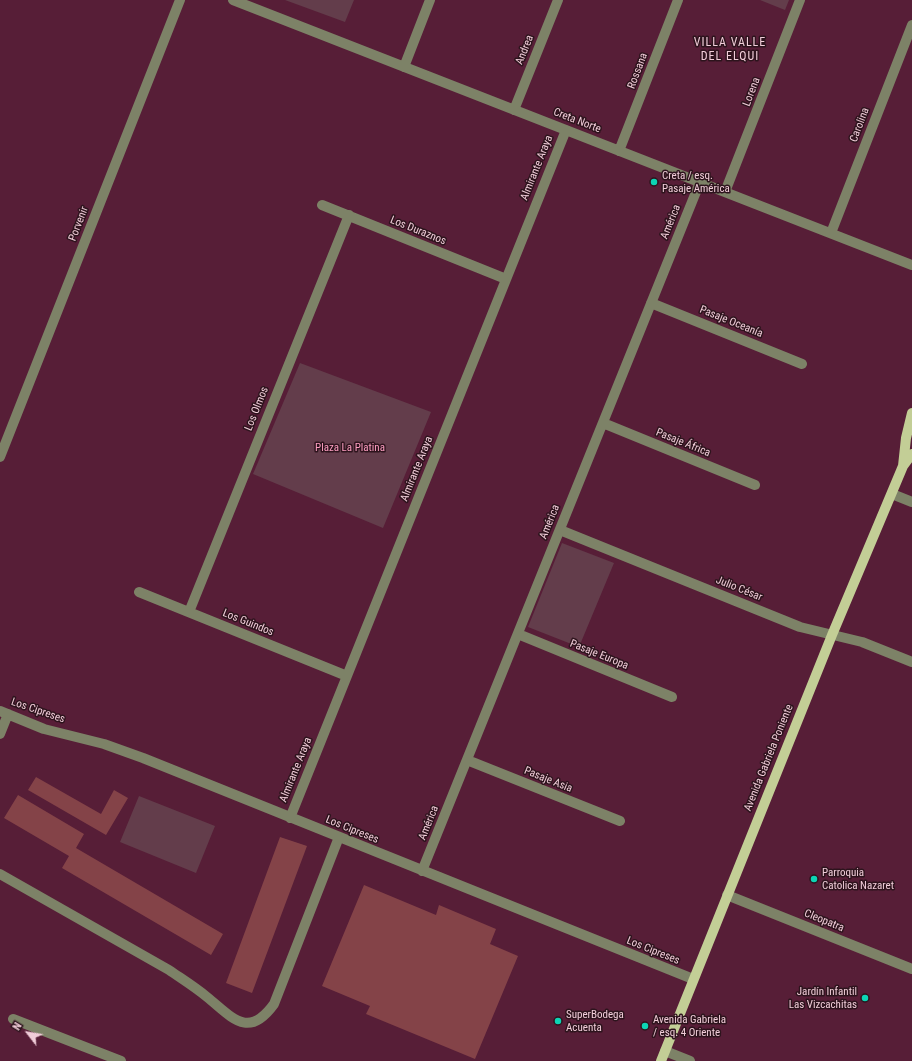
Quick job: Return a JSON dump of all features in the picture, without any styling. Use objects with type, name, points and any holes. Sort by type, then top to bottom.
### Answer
[{"type":"main road","name":"Avenida Gabriela Poniente","points":[[661,1061],[832,635],[903,466],[906,438],[912,413]]},
{"type":"main road","name":"Avenida Gabriela Poniente","points":[[903,466],[912,454]]},
{"type":"street","name":"Porvenir","points":[[0,457],[180,0]]},
{"type":"street","name":"Creta Norte","points":[[233,0],[912,265]]},
{"type":"street","points":[[404,67],[430,0]]},
{"type":"street","name":"Andrea","points":[[514,110],[558,0]]},
{"type":"street","name":"Rossana","points":[[619,151],[678,0]]},
{"type":"street","name":"Lorena","points":[[725,192],[800,0]]},
{"type":"street","name":"Carolina","points":[[831,233],[912,25]]},
{"type":"street","name":"Almirante Araya","points":[[290,818],[566,130]]},
{"type":"street","name":"América","points":[[422,871],[700,182]]},
{"type":"street","name":"Los Duraznos","points":[[322,205],[506,279]]},
{"type":"street","name":"Los Olmos","points":[[189,612],[349,216]]},
{"type":"street","name":"Pasaje Oceanía","points":[[651,303],[802,364]]},
{"type":"street","name":"Pasaje África","points":[[603,423],[755,485]]},
{"type":"street","points":[[892,494],[912,502]]},
{"type":"street","name":"Julio César","points":[[560,530],[800,627],[862,642],[912,662]]},
{"type":"street","name":"Los Guindos","points":[[139,592],[347,676]]},
{"type":"street","name":"Pasaje Europa","points":[[518,634],[672,697]]},
{"type":"street","points":[[0,734],[4,713]]},
{"type":"street","name":"Los Cipreses","points":[[4,713],[44,729],[80,737],[136,755],[693,980]]},
{"type":"street","name":"Pasaje Asia","points":[[467,760],[620,821]]},
{"type":"street","points":[[0,874],[169,970],[236,1021],[247,1023],[256,1022],[266,1016],[274,1004],[339,837]]},
{"type":"street","name":"Cleopatra","points":[[727,895],[912,969]]},
{"type":"street","points":[[13,1019],[121,1061]]},
{"type":"street","points":[[665,1051],[690,1061]]},
{"type":"green space","points":[[285,0],[354,0],[345,22]]},
{"type":"green space","points":[[760,0],[789,0],[785,10]]},
{"type":"green space","name":"Plaza La Platina","points":[[300,363],[431,412],[383,528],[253,474]]},
{"type":"green space","points":[[562,543],[614,563],[579,647],[528,627]]},
{"type":"green space","points":[[139,796],[215,826],[196,873],[120,842]]},
{"type":"building","points":[[36,777],[101,814],[114,790],[128,798],[106,835],[28,790]]},
{"type":"building","points":[[18,795],[84,834],[76,848],[223,934],[211,955],[62,868],[69,856],[4,818]]},
{"type":"building","points":[[280,837],[307,846],[252,993],[226,983]]},
{"type":"building","points":[[364,885],[436,915],[439,905],[496,929],[490,944],[518,956],[475,1059],[366,1014],[370,1006],[322,986]]},
{"type":"place","name":"Creta / esq. Pasaje América","points":[[654,182]]},
{"type":"place","name":"Parroquia Catolica Nazaret","points":[[814,879]]},
{"type":"place","name":"Jardín Infantil Las Vizcachitas","points":[[865,998]]},
{"type":"place","name":"SuperBodega Acuenta","points":[[558,1021]]},
{"type":"place","name":"Avenida Gabriela / esq. 4 Oriente","points":[[645,1026]]},
{"type":"district","name":"VILLA VALLE DEL ELQUI","points":[[730,50]]}]
